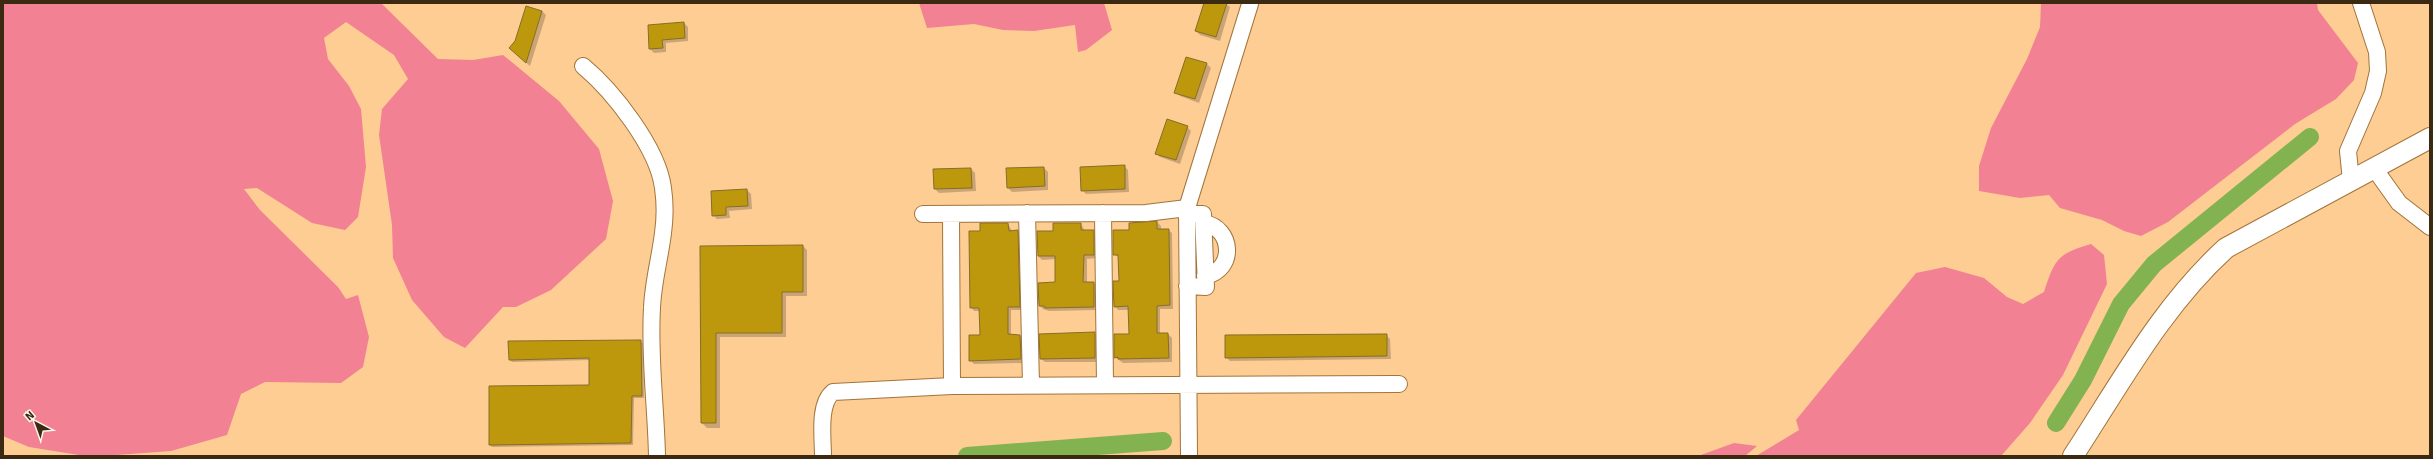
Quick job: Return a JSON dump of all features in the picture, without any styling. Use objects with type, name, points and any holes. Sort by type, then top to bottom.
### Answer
[{"type":"street","points":[[2351,181],[2348,151],[2373,93],[2378,71],[2376,52],[2361,3]]},
{"type":"street","points":[[1189,456],[1187,211],[1250,4]]},
{"type":"street","points":[[583,66],[601,81],[641,135],[656,165],[663,186],[663,233],[655,273],[652,309],[658,456]]},
{"type":"street","points":[[2074,456],[2168,311],[2205,268],[2226,248],[2430,138]]},
{"type":"street","points":[[2374,168],[2399,203],[2430,227]]},
{"type":"street","points":[[923,214],[1146,213],[1187,211],[1203,214],[1206,287],[1187,286]]},
{"type":"street","points":[[1028,213],[1031,385]]},
{"type":"street","points":[[1103,213],[1105,384]]},
{"type":"street","points":[[951,214],[952,386]]},
{"type":"street","points":[[1204,223],[1214,226],[1221,232],[1226,239],[1228,248],[1227,257],[1222,266],[1216,272],[1206,276]]},
{"type":"street","points":[[823,456],[824,408],[827,397],[833,392],[952,386],[1105,384],[1399,384]]},
{"type":"shaded area","points":[[3,3],[381,3],[438,59],[473,60],[503,55],[559,101],[599,149],[613,201],[606,239],[551,290],[516,307],[503,307],[465,348],[444,337],[412,300],[393,258],[392,225],[379,135],[382,109],[408,79],[394,55],[346,22],[324,38],[328,59],[349,86],[361,109],[366,167],[358,217],[345,230],[312,223],[257,188],[244,189],[260,210],[338,287],[346,299],[358,295],[369,337],[363,367],[341,383],[265,382],[241,394],[227,435],[171,451],[85,456],[29,447],[3,436]]},
{"type":"shaded area","points":[[919,3],[1104,3],[1112,30],[1086,50],[1078,52],[1075,25],[1034,31],[1003,30],[974,24],[927,28]]},
{"type":"shaded area","points":[[2041,3],[2317,3],[2318,10],[2358,63],[2354,80],[2336,99],[2295,124],[2168,222],[2141,236],[2124,231],[2102,220],[2060,208],[2049,195],[2020,198],[1979,191],[1979,166],[1991,128],[2027,59],[2040,27]]},
{"type":"shaded area","points":[[2091,244],[2104,255],[2107,284],[2063,375],[2030,423],[2001,456],[1756,456],[1799,430],[1796,420],[1916,273],[1945,267],[1984,278],[2007,297],[2023,304],[2044,292],[2051,272],[2059,259],[2071,251]]},
{"type":"shaded area","points":[[1734,443],[1757,446],[1745,456],[1698,456]]},
{"type":"building","points":[[1204,3],[1227,3],[1216,37],[1195,31]]},
{"type":"building","points":[[526,6],[542,11],[526,63],[509,48],[515,41]]},
{"type":"building","points":[[684,22],[685,38],[662,40],[663,48],[649,49],[648,25]]},
{"type":"building","points":[[1186,57],[1207,63],[1195,99],[1174,93]]},
{"type":"building","points":[[1167,119],[1188,126],[1176,160],[1155,154]]},
{"type":"building","points":[[1125,165],[1125,189],[1081,191],[1080,167]]},
{"type":"building","points":[[1044,167],[1045,186],[1007,188],[1006,168]]},
{"type":"building","points":[[971,168],[972,188],[934,189],[933,169]]},
{"type":"building","points":[[747,189],[748,206],[726,207],[726,215],[712,216],[711,191]]},
{"type":"building","points":[[1157,221],[1157,229],[1169,229],[1170,305],[1157,306],[1157,333],[1168,333],[1169,358],[1114,358],[1114,334],[1129,334],[1128,306],[1114,307],[1113,281],[1119,281],[1118,255],[1113,255],[1113,230],[1129,230],[1129,223]]},
{"type":"building","points":[[980,223],[1008,223],[1009,231],[1018,230],[1020,307],[1008,307],[1008,334],[1020,335],[1021,359],[969,361],[969,335],[980,335],[979,308],[970,308],[969,231],[980,231]]},
{"type":"building","points":[[1053,223],[1081,223],[1081,230],[1094,230],[1094,255],[1084,255],[1083,282],[1094,282],[1094,307],[1045,308],[1044,306],[1039,306],[1038,283],[1055,282],[1055,256],[1038,256],[1037,231],[1053,231]]},
{"type":"building","points":[[803,245],[803,292],[782,292],[782,333],[716,333],[716,423],[701,423],[700,246]]},
{"type":"building","points":[[1095,332],[1095,358],[1040,359],[1039,334]]},
{"type":"building","points":[[1387,334],[1387,356],[1225,358],[1225,335]]},
{"type":"building","points":[[641,340],[642,396],[632,396],[631,443],[489,445],[489,386],[589,385],[589,358],[509,360],[508,341]]},
{"type":"waterway","points":[[2056,423],[2083,380],[2121,304],[2154,264],[2310,137]]},
{"type":"waterway","points":[[967,456],[1163,441]]}]
